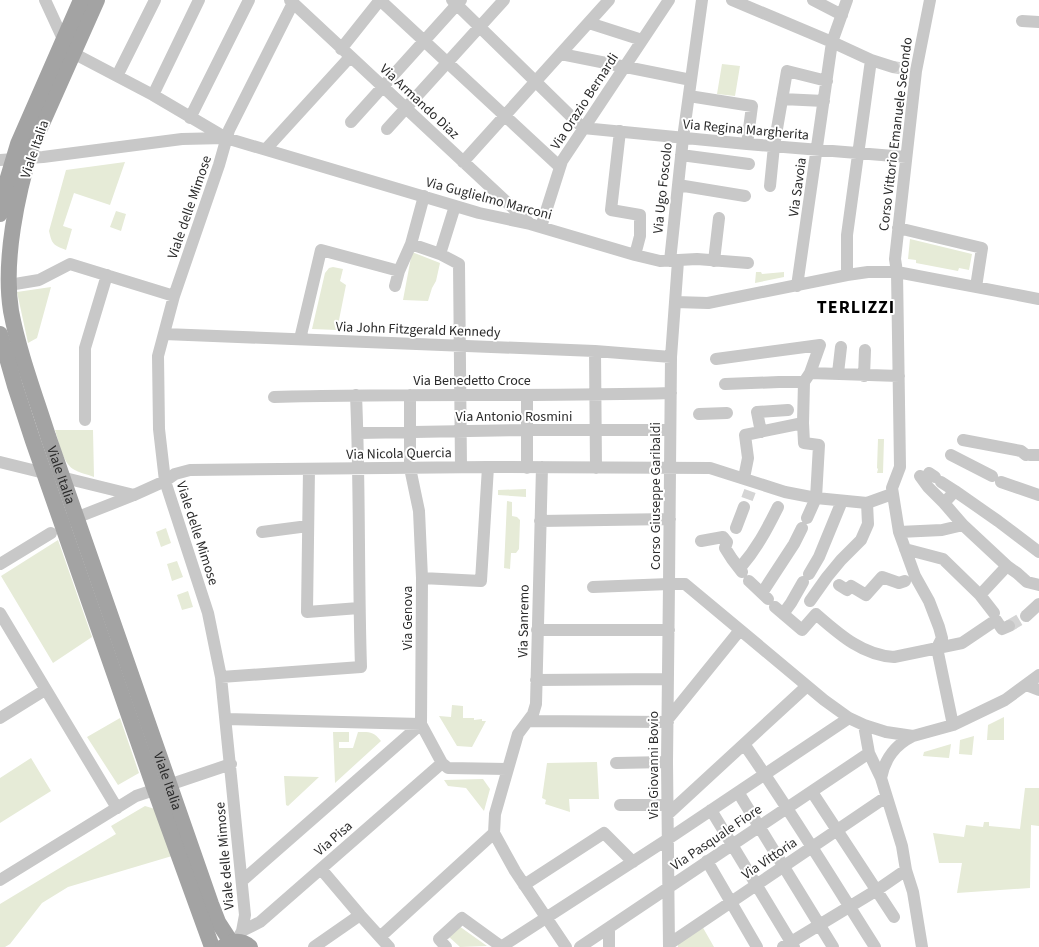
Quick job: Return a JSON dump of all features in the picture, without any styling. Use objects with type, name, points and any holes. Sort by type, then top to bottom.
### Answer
[{"type":"main road","name":"Viale Italia","points":[[0,214],[6,160],[18,144],[81,0]]},
{"type":"main road","name":"Viale Italia","points":[[63,525],[62,476],[30,382],[11,310],[9,285],[10,254],[21,187],[32,146],[97,0]]},
{"type":"main road","name":"Viale Italia","points":[[0,334],[15,386],[44,472],[162,787],[218,922],[237,942]]},
{"type":"main road","name":"Viale Italia","points":[[162,787],[212,947]]},
{"type":"street","points":[[45,0],[63,39],[73,53],[153,94],[190,118],[226,138]]},
{"type":"street","points":[[117,76],[155,0]]},
{"type":"street","points":[[153,94],[199,0]]},
{"type":"street","points":[[190,118],[249,0]]},
{"type":"street","points":[[266,149],[345,53],[380,0],[560,167]]},
{"type":"street","points":[[387,129],[504,0]]},
{"type":"street","points":[[463,162],[609,0]]},
{"type":"street","name":"Via Orazio Bernardi","points":[[536,225],[562,161],[669,0]]},
{"type":"street","name":"Via Ugo Foscolo","points":[[674,261],[681,155],[702,0]]},
{"type":"street","points":[[732,0],[872,60],[904,69]]},
{"type":"street","points":[[812,0],[842,15]]},
{"type":"street","name":"Via Savoia","points":[[798,286],[832,42],[848,0]]},
{"type":"street","name":"Corso Vittorio Emanuele Secondo","points":[[892,494],[893,483],[900,467],[897,272],[895,259],[906,157],[904,69],[930,0]]},
{"type":"street","name":"Via Armando Diaz","points":[[292,2],[463,162],[536,225]]},
{"type":"street","name":"Viale delle Mimose","points":[[237,942],[245,915],[243,880],[221,677],[208,613],[165,481],[158,414],[158,356],[174,296],[219,165],[228,130],[292,2]]},
{"type":"street","points":[[351,122],[424,41],[456,2],[583,128]]},
{"type":"street","points":[[1022,21],[1039,22]]},
{"type":"street","points":[[589,23],[642,40]]},
{"type":"street","points":[[561,54],[691,80]]},
{"type":"street","points":[[846,275],[847,235],[872,60]]},
{"type":"street","points":[[770,186],[774,146],[787,71],[827,81]]},
{"type":"street","points":[[689,96],[752,106],[747,144]]},
{"type":"street","points":[[782,98],[824,101]]},
{"type":"street","name":"Via Regina Margherita","points":[[583,128],[747,144],[906,157]]},
{"type":"street","points":[[620,131],[610,210],[640,215],[640,236],[635,255]]},
{"type":"street","points":[[6,160],[28,159],[182,139],[226,138]]},
{"type":"street","name":"Via Guglielmo Marconi","points":[[226,138],[479,213],[536,225],[635,255],[660,261],[697,259],[748,263]]},
{"type":"street","points":[[681,155],[749,164]]},
{"type":"street","points":[[678,185],[745,196]]},
{"type":"street","points":[[395,286],[399,271],[411,244],[424,196]]},
{"type":"street","points":[[440,254],[455,206]]},
{"type":"street","points":[[714,260],[719,218]]},
{"type":"street","points":[[898,228],[982,248],[976,287]]},
{"type":"street","points":[[411,244],[440,254],[460,264],[461,468]]},
{"type":"street","points":[[300,339],[321,250],[399,271]]},
{"type":"street","name":"Corso Giuseppe Garibaldi","points":[[674,261],[675,302],[671,357],[669,584],[685,584],[807,686],[849,718],[864,725],[886,732],[912,736],[948,727],[1005,700],[1039,675]]},
{"type":"street","points":[[9,285],[39,280],[70,264],[174,296]]},
{"type":"street","points":[[675,302],[708,303],[798,286],[846,275],[873,272],[897,272],[1039,299]]},
{"type":"street","points":[[85,420],[85,348],[107,275]]},
{"type":"street","name":"Via John Fitzgerald Kennedy","points":[[164,334],[595,351],[671,357]]},
{"type":"street","points":[[716,359],[820,346],[807,378],[803,423],[804,443],[820,445],[816,498],[794,544],[772,603]]},
{"type":"street","points":[[838,373],[841,347]]},
{"type":"street","points":[[864,376],[865,350]]},
{"type":"street","points":[[595,351],[596,468]]},
{"type":"street","points":[[725,384],[779,382],[838,373],[864,376],[899,376]]},
{"type":"street","name":"Via Benedetto Croce","points":[[274,397],[356,395],[595,395],[671,393]]},
{"type":"street","points":[[221,677],[360,667],[359,469],[356,395]]},
{"type":"street","name":"Via Genova","points":[[410,395],[410,468],[419,511],[422,578],[421,724],[442,763]]},
{"type":"street","points":[[527,395],[527,468]]},
{"type":"street","points":[[761,432],[757,412],[788,410]]},
{"type":"street","points":[[699,414],[727,413]]},
{"type":"street","points":[[701,541],[725,540],[736,529],[747,493],[748,458],[745,436],[803,423]]},
{"type":"street","name":"Via Antonio Rosmini","points":[[358,433],[526,430],[670,430]]},
{"type":"street","points":[[963,440],[1021,451],[1032,455]]},
{"type":"street","points":[[951,455],[997,479],[1039,495]]},
{"type":"street","points":[[0,462],[62,476],[134,495]]},
{"type":"street","points":[[422,578],[481,581],[488,467]]},
{"type":"street","name":"Via Nicola Quercia","points":[[0,564],[63,525],[165,481],[175,474],[190,470],[488,467],[710,468],[747,493],[785,492],[816,498],[867,503]]},
{"type":"street","name":"Via Sanremo","points":[[494,833],[495,814],[518,734],[533,714],[536,704],[542,468]]},
{"type":"street","points":[[310,469],[307,612],[359,608]]},
{"type":"street","points":[[1039,552],[956,491],[931,477],[928,487],[963,525],[1027,582],[1039,585]]},
{"type":"street","points":[[944,503],[956,491]]},
{"type":"street","points":[[744,573],[752,554],[764,536],[785,492]]},
{"type":"street","points":[[810,601],[832,571],[861,540],[868,524],[867,503],[892,494],[899,532],[905,549],[911,578],[929,601],[942,638],[937,648],[948,727]]},
{"type":"street","points":[[772,603],[792,603],[819,557],[842,501]]},
{"type":"street","points":[[540,521],[670,519]]},
{"type":"street","points":[[899,532],[942,530],[963,525]]},
{"type":"street","points":[[262,532],[308,526]]},
{"type":"street","points":[[725,540],[725,548],[732,559],[772,603],[802,630],[816,614],[856,646],[884,656],[894,656],[962,643],[996,620],[1002,629],[1009,626]]},
{"type":"street","points":[[905,549],[943,559],[980,595],[994,613]]},
{"type":"street","points":[[980,595],[1008,566]]},
{"type":"street","points":[[839,585],[848,590],[851,586],[866,595],[882,576],[899,584],[911,578]]},
{"type":"street","points":[[593,587],[669,584]]},
{"type":"street","name":"Via Giovanni Bovio","points":[[669,584],[667,762],[669,946]]},
{"type":"street","points":[[1026,616],[1039,604]]},
{"type":"street","points":[[0,613],[117,808]]},
{"type":"street","points":[[538,630],[669,630]]},
{"type":"street","points":[[528,721],[668,720],[740,630]]},
{"type":"street","points":[[536,680],[668,679]]},
{"type":"street","points":[[620,805],[668,809],[744,744],[807,686]]},
{"type":"street","points":[[1026,686],[1039,690]]},
{"type":"street","points":[[0,718],[45,690]]},
{"type":"street","points":[[442,943],[462,918],[506,946],[849,718]]},
{"type":"street","points":[[226,719],[421,724]]},
{"type":"street","points":[[243,880],[421,724]]},
{"type":"street","points":[[864,725],[869,753],[882,778],[886,797],[902,846],[906,870],[913,892],[922,947]]},
{"type":"street","points":[[882,778],[883,769],[890,754],[899,744],[912,736]]},
{"type":"street","points":[[744,744],[765,773],[875,947]]},
{"type":"street","name":"Via Pasquale Fiore","points":[[580,947],[869,753]]},
{"type":"street","points":[[616,763],[667,762]]},
{"type":"street","points":[[442,763],[448,768],[507,769]]},
{"type":"street","name":"Via Pisa","points":[[237,942],[442,763]]},
{"type":"street","points":[[0,880],[136,796],[230,764]]},
{"type":"street","points":[[738,792],[833,947]]},
{"type":"street","points":[[812,792],[894,917]]},
{"type":"street","name":"Via Vittoria","points":[[669,946],[886,797]]},
{"type":"street","points":[[711,810],[790,945],[906,870]]},
{"type":"street","points":[[524,885],[604,832],[633,862]]},
{"type":"street","points":[[380,937],[494,833],[524,885],[566,947]]},
{"type":"street","points":[[707,861],[757,947]]},
{"type":"street","points":[[321,868],[360,915],[390,947]]},
{"type":"street","points":[[314,947],[360,915]]},
{"type":"street","points":[[609,928],[609,947]]},
{"type":"green space","points":[[722,64],[740,66],[735,96],[717,94]]},
{"type":"green space","points":[[125,162],[110,205],[74,193],[63,226],[72,229],[66,250],[58,247],[52,241],[49,231],[66,170]]},
{"type":"green space","points":[[116,211],[126,214],[121,231],[110,227]]},
{"type":"green space","points":[[910,239],[972,254],[969,270],[959,268],[958,271],[916,263],[916,260],[908,259]]},
{"type":"green space","points":[[412,252],[440,263],[436,281],[428,301],[403,300]]},
{"type":"green space","points":[[333,267],[343,269],[340,281],[346,285],[337,330],[312,329],[325,273],[329,268]]},
{"type":"green space","points":[[756,272],[761,272],[762,274],[784,272],[784,277],[755,283]]},
{"type":"green space","points":[[51,287],[37,338],[28,343],[17,292]]},
{"type":"green space","points":[[55,430],[93,430],[94,477],[75,470],[69,466],[61,451]]},
{"type":"green space","points":[[878,439],[884,439],[883,473],[877,473]]},
{"type":"green space","points":[[526,489],[526,497],[498,495],[498,490]]},
{"type":"green space","points":[[507,501],[512,502],[512,516],[517,517],[520,520],[519,549],[516,553],[511,553],[510,569],[504,568]]},
{"type":"green space","points":[[166,528],[171,543],[161,547],[156,532]]},
{"type":"green space","points":[[58,540],[92,637],[53,663],[1,576]]},
{"type":"green space","points":[[177,561],[183,577],[172,581],[167,564]]},
{"type":"green space","points":[[188,591],[193,607],[182,610],[177,595]]},
{"type":"green space","points":[[452,705],[463,706],[463,718],[474,718],[474,720],[482,719],[482,721],[486,721],[472,747],[457,746],[439,716],[451,717]]},
{"type":"green space","points":[[1004,717],[1004,740],[987,740],[988,725]]},
{"type":"green space","points":[[120,718],[139,773],[118,785],[87,737]]},
{"type":"green space","points":[[333,732],[349,732],[349,742],[339,742],[339,748],[353,748],[358,732],[371,733],[376,735],[381,741],[335,783]]},
{"type":"green space","points":[[974,736],[972,755],[959,754],[960,740]]},
{"type":"green space","points":[[951,744],[949,758],[923,756],[924,752]]},
{"type":"green space","points":[[31,758],[51,791],[0,823],[0,778]]},
{"type":"green space","points":[[597,762],[599,799],[569,799],[570,812],[545,804],[546,800],[542,798],[547,763]]},
{"type":"green space","points":[[284,776],[319,777],[288,806],[286,805]]},
{"type":"green space","points":[[483,779],[490,789],[484,811],[466,788],[448,786],[444,780]]},
{"type":"green space","points":[[1025,788],[1039,788],[1039,826],[1031,825],[1030,888],[957,893],[962,863],[939,863],[933,833],[964,837],[966,825],[983,827],[984,822],[989,822],[989,826],[1020,829]]},
{"type":"green space","points":[[145,806],[155,809],[172,856],[68,887],[42,903],[10,944],[5,947],[0,947],[0,904],[116,834],[111,826]]},
{"type":"green space","points":[[459,926],[487,946],[460,947],[448,936]]},
{"type":"green space","points":[[702,926],[714,947],[678,947],[678,942]]},
{"type":"tunnel","points":[[893,67],[904,69]]},
{"type":"tunnel","points":[[747,499],[750,491]]},
{"type":"tunnel","points":[[1009,626],[1026,616]]},
{"type":"district","name":"TERLIZZI","points":[[856,307]]}]
